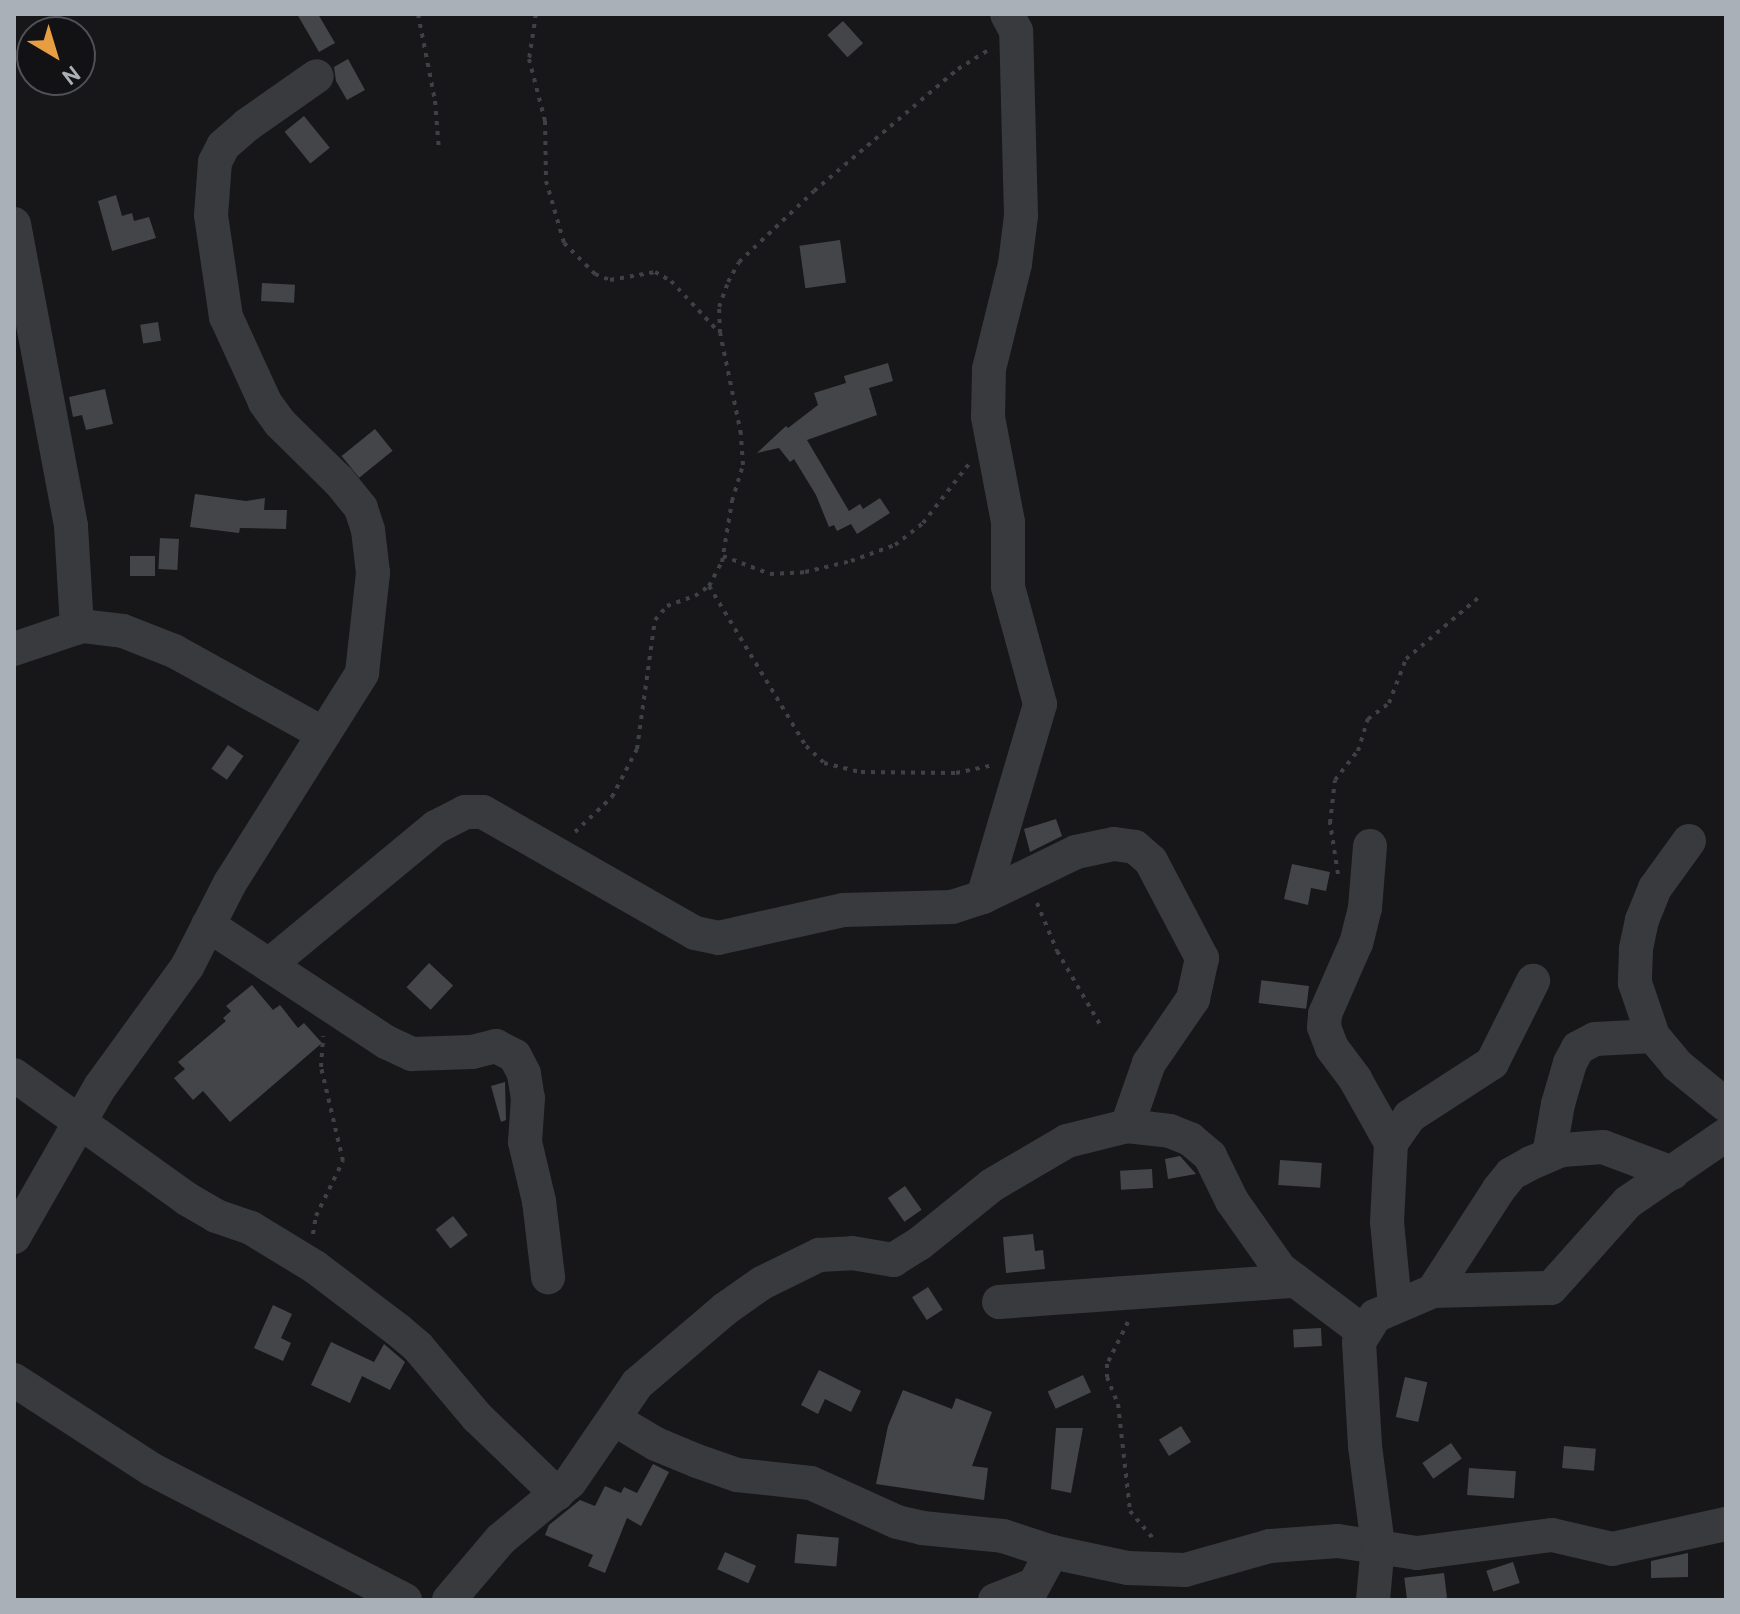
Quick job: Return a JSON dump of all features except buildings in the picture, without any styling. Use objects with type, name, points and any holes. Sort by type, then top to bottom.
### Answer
[{"type":"street","points":[[983,897],[1026,751],[1039,718],[1040,704],[1008,587],[1008,522],[990,437],[989,369],[1015,264],[1021,216],[1012,23]]},
{"type":"street","points":[[14,1237],[100,1087],[187,967],[230,883],[362,673],[373,573],[368,530],[361,508],[339,481],[280,423],[265,402],[226,317],[211,215],[215,162],[223,146],[247,125],[317,76]]},
{"type":"street","points":[[14,224],[71,526],[77,628]]},
{"type":"street","points":[[14,649],[77,628],[95,626],[140,636],[174,651],[324,734]]},
{"type":"street","points":[[269,965],[436,827],[465,812],[483,812],[695,933],[718,938],[843,910],[952,907],[983,897],[1026,874],[1088,848],[1114,844],[1135,847],[1151,861],[1201,951],[1202,967],[1193,999],[1149,1063],[1127,1126]]},
{"type":"street","points":[[1689,841],[1655,888],[1642,920],[1636,949],[1635,983],[1653,1036],[1677,1065],[1726,1105]]},
{"type":"street","points":[[1370,846],[1365,908],[1356,943],[1325,1014],[1324,1027],[1332,1048],[1355,1079],[1391,1143]]},
{"type":"street","points":[[208,925],[412,1054],[472,1052],[496,1046],[505,1048],[515,1056],[524,1074],[528,1098],[525,1142],[539,1201],[548,1277]]},
{"type":"street","points":[[1395,1305],[1387,1222],[1391,1143],[1410,1116],[1492,1063],[1533,981]]},
{"type":"street","points":[[1549,1155],[1558,1104],[1570,1063],[1578,1048],[1595,1039],[1653,1036]]},
{"type":"street","points":[[14,1075],[187,1199],[216,1216],[251,1228],[315,1267],[418,1347],[477,1417],[557,1494]]},
{"type":"street","points":[[449,1600],[501,1539],[557,1494],[614,1419],[625,1398],[651,1370],[762,1283],[819,1255],[852,1253],[893,1260],[919,1244],[1028,1161],[1067,1141],[1127,1126],[1170,1131],[1201,1146],[1252,1232],[1280,1269],[1364,1332]]},
{"type":"street","points":[[1373,1600],[1378,1545],[1365,1446],[1359,1342],[1375,1316],[1433,1291],[1551,1288],[1611,1217],[1726,1135]]},
{"type":"street","points":[[1433,1291],[1470,1229],[1511,1174],[1549,1155],[1569,1149],[1603,1147],[1672,1173]]},
{"type":"street","points":[[999,1302],[1295,1281]]},
{"type":"street","points":[[16,1386],[151,1469],[405,1600]]},
{"type":"street","points":[[614,1419],[656,1444],[737,1475],[811,1483],[897,1522],[922,1528],[1003,1536],[1052,1552],[1128,1568],[1185,1570],[1270,1546],[1338,1541],[1417,1553],[1552,1535],[1612,1549],[1726,1524]]},
{"type":"street","points":[[995,1600],[1030,1592],[1052,1552]]},
{"type":"path","points":[[418,14],[435,101],[439,151]]},
{"type":"path","points":[[536,14],[529,59],[545,121],[546,181],[564,243],[595,274],[610,280],[640,272],[655,272],[671,281],[720,333]]},
{"type":"path","points":[[553,853],[612,797],[637,749],[655,620],[660,611],[709,586],[723,556],[743,450],[720,333],[720,301],[739,262],[814,191],[864,153],[1012,23]]},
{"type":"path","points":[[723,556],[770,574],[805,572],[851,561],[895,545],[923,523],[990,437]]},
{"type":"path","points":[[709,586],[806,746],[824,763],[861,772],[956,773],[980,770],[1026,751]]},
{"type":"path","points":[[1341,888],[1331,847],[1335,780],[1358,751],[1368,719],[1389,703],[1406,659],[1478,598]]},
{"type":"path","points":[[1026,874],[1057,951],[1102,1028]]},
{"type":"path","points":[[315,1267],[316,1216],[343,1161],[321,1067],[324,1001]]},
{"type":"path","points":[[1147,1292],[1116,1340],[1107,1364],[1107,1377],[1118,1404],[1130,1511],[1185,1570]]}]
